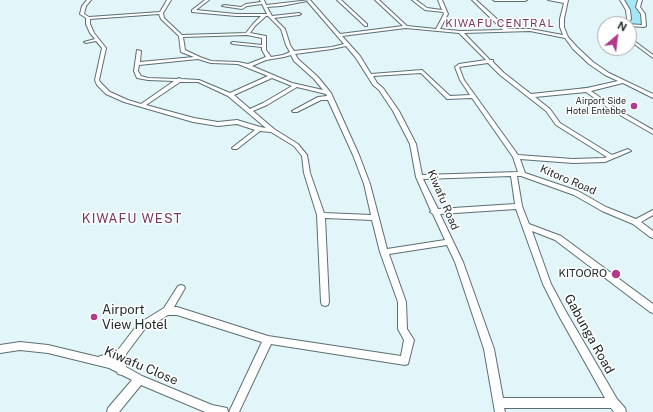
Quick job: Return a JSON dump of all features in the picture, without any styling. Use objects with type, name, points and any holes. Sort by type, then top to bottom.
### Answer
[{"type":"street","points":[[89,0],[84,6],[82,14],[88,18],[161,13]]},
{"type":"street","points":[[169,0],[161,13],[162,18],[181,36],[183,51],[211,62],[248,66],[328,96]]},
{"type":"street","points":[[207,0],[193,9],[193,12],[247,16],[299,14]]},
{"type":"street","points":[[224,6],[242,8],[246,5],[263,3],[281,5],[308,0]]},
{"type":"street","name":"Kiwafu Road","points":[[308,0],[340,35],[371,75],[396,110],[413,144],[419,177],[434,212],[459,262],[489,348],[499,407]]},
{"type":"street","points":[[339,0],[366,25]]},
{"type":"street","points":[[377,0],[406,27]]},
{"type":"street","points":[[414,0],[426,9],[443,10]]},
{"type":"street","points":[[438,29],[446,14],[440,0]]},
{"type":"street","points":[[474,0],[506,30]]},
{"type":"street","points":[[495,0],[525,0]]},
{"type":"street","points":[[550,0],[566,1],[562,19],[566,37],[591,63],[622,82],[653,96]]},
{"type":"street","points":[[622,0],[628,10],[629,16]]},
{"type":"street","points":[[637,25],[644,26],[643,14],[638,7],[640,0]]},
{"type":"street","points":[[168,311],[177,311],[188,314],[268,340],[405,361],[409,340],[403,329],[402,302],[384,252],[374,218],[367,184],[356,155],[341,120],[328,96],[316,78],[296,60],[288,46],[283,29],[269,16],[263,3]]},
{"type":"street","points":[[247,34],[254,25],[269,16]]},
{"type":"street","points":[[88,18],[88,24],[104,50],[98,75],[99,84],[113,96],[167,114],[212,124],[236,122],[259,129],[272,130]]},
{"type":"street","points":[[340,35],[406,27],[460,32],[532,30],[566,37]]},
{"type":"street","points":[[460,32],[509,80],[548,110],[558,124],[611,157]]},
{"type":"street","points":[[181,36],[247,34],[264,37],[263,46],[269,58]]},
{"type":"street","points":[[86,42],[97,40]]},
{"type":"street","points":[[233,43],[263,46]]},
{"type":"street","points":[[248,66],[269,58],[292,53],[332,48],[347,44]]},
{"type":"street","points":[[637,44],[653,57]]},
{"type":"street","points":[[139,51],[138,64],[136,66],[137,74],[143,78],[199,81],[230,95],[272,130],[296,145],[304,156],[307,173],[321,215],[325,302]]},
{"type":"street","points":[[138,64],[198,58]]},
{"type":"street","name":"Gabunga Road","points":[[491,62],[457,66],[462,80],[516,157],[519,206],[547,284],[613,403],[621,412]]},
{"type":"street","points":[[371,75],[422,71],[448,98],[473,96]]},
{"type":"street","points":[[230,95],[272,76]]},
{"type":"street","points":[[143,105],[179,79]]},
{"type":"street","points":[[531,96],[587,90],[622,82]]},
{"type":"street","points":[[249,111],[265,104],[297,85]]},
{"type":"street","points":[[587,90],[613,109],[653,132]]},
{"type":"street","points":[[295,110],[320,98],[328,96]]},
{"type":"street","points":[[236,148],[259,129]]},
{"type":"street","points":[[516,157],[574,161],[605,160],[628,151]]},
{"type":"street","name":"Kitoro Road","points":[[419,177],[518,174],[576,193],[604,209],[636,222],[653,235]]},
{"type":"street","points":[[434,212],[519,206]]},
{"type":"street","points":[[636,222],[653,212]]},
{"type":"street","points":[[321,215],[374,218]]},
{"type":"street","points":[[526,226],[558,238],[653,309]]},
{"type":"street","points":[[384,252],[449,242]]},
{"type":"street","points":[[98,361],[121,353],[141,327],[168,311],[181,288]]},
{"type":"street","points":[[234,412],[268,340]]},
{"type":"street","name":"Kiwafu Close","points":[[0,349],[20,346],[48,349],[111,364],[121,371],[212,411],[223,412]]},
{"type":"street","points":[[121,353],[121,371]]},
{"type":"street","points":[[112,412],[139,379]]},
{"type":"street","points":[[499,407],[613,403]]},
{"type":"shaded area","points":[[624,0],[641,0],[639,9],[644,24],[637,24],[637,16],[628,16]]},
{"type":"waterway","points":[[582,88],[598,86]]},
{"type":"place","name":"Airport Side Hotel Entebbe","points":[[634,106]]},
{"type":"place","name":"KITOORO","points":[[616,274]]},
{"type":"place","name":"Airport View Hotel","points":[[94,317]]},
{"type":"district","name":"KIWAFU CENTRAL","points":[[500,24]]},
{"type":"district","name":"KIWAFU WEST","points":[[132,219]]}]
